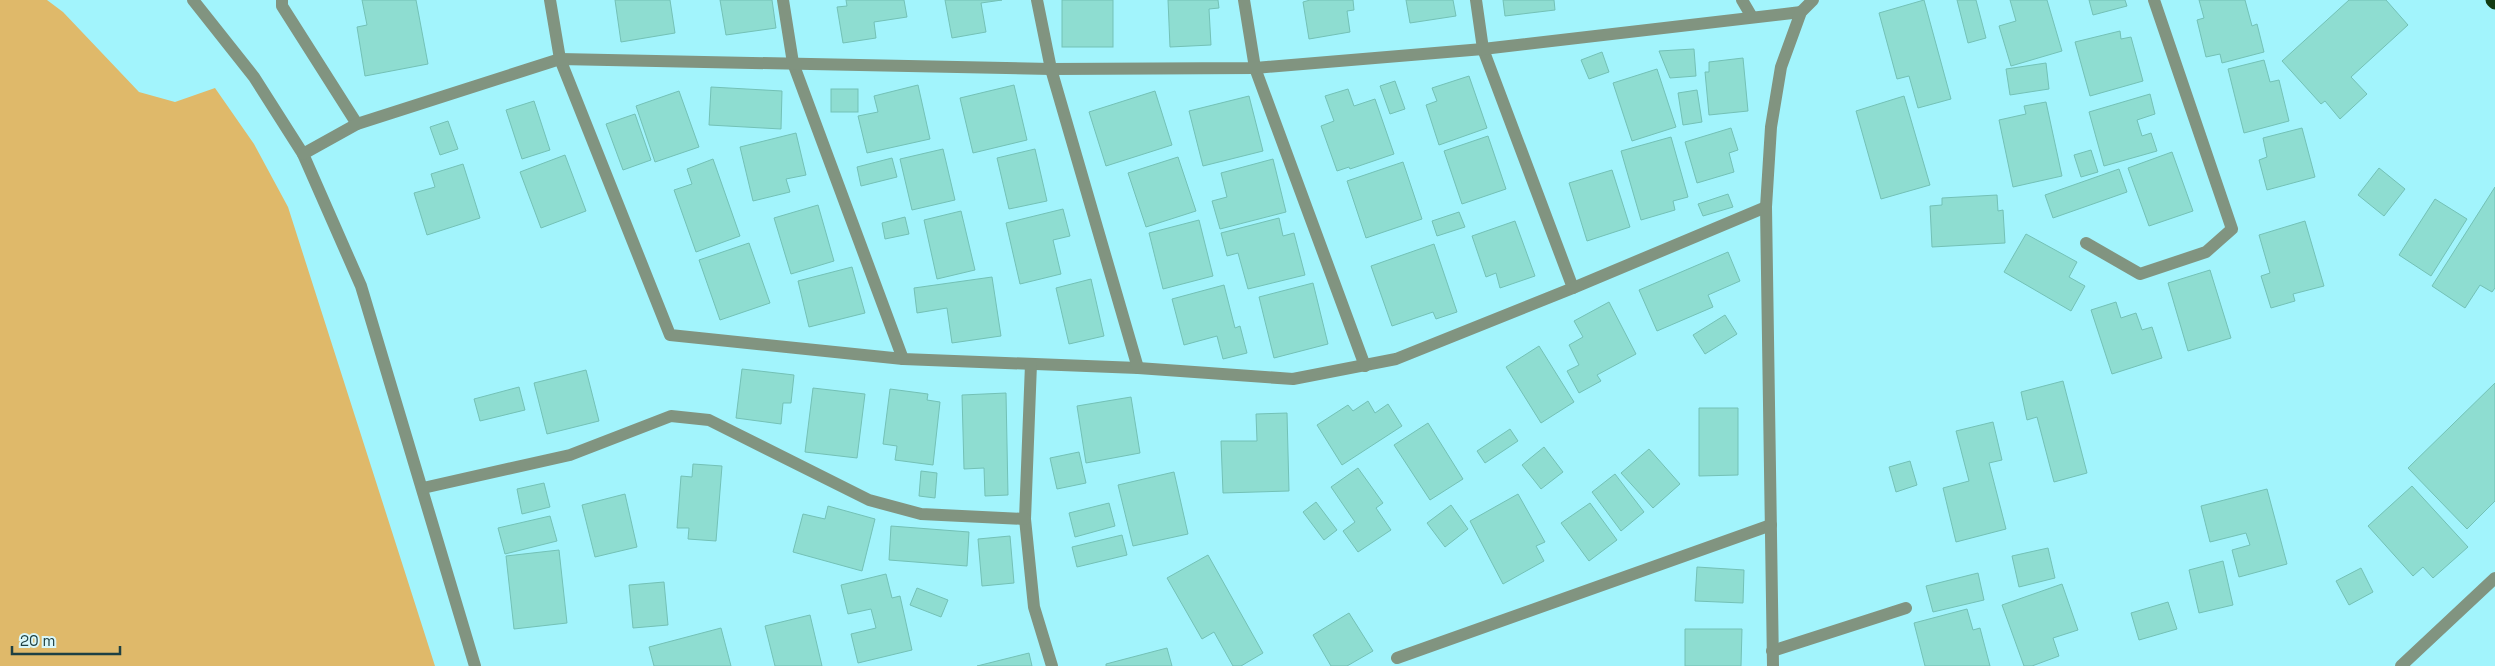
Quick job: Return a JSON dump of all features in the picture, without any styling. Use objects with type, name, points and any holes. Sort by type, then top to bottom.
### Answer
[{"type":"street","points":[[193,0],[254,77],[303,154],[361,286],[475,666]]},
{"type":"street","points":[[282,0],[282,6],[357,124]]},
{"type":"street","points":[[550,0],[560,59],[670,336],[902,359],[1138,368],[1293,378],[1396,359],[1573,288],[1766,207]]},
{"type":"street","points":[[782,0],[793,63],[902,359]]},
{"type":"street","points":[[1037,0],[1051,69],[1138,368]]},
{"type":"street","points":[[1244,0],[1255,68],[1365,366]]},
{"type":"street","points":[[1476,0],[1483,49],[1573,288]]},
{"type":"street","points":[[1742,0],[1752,17]]},
{"type":"street","points":[[1772,666],[1766,207],[1771,127],[1781,67],[1801,12],[1813,0]]},
{"type":"street","points":[[2086,243],[2140,274],[2206,252],[2232,229],[2154,0]]},
{"type":"street","points":[[303,154],[357,124],[560,59],[1051,69],[1255,68],[1483,49],[1801,12]]},
{"type":"street","points":[[1031,364],[1025,519],[1034,607],[1052,666]]},
{"type":"street","points":[[423,488],[570,455],[671,416],[709,420],[869,500],[921,514],[1025,519]]},
{"type":"street","points":[[1397,658],[1770,525]]},
{"type":"street","points":[[2401,666],[2495,578]]},
{"type":"street","points":[[1772,651],[1906,608]]},
{"type":"shaded area","points":[[0,0],[47,0],[63,12],[139,92],[175,102],[215,88],[254,144],[288,207],[435,666],[0,666]]},
{"type":"building","points":[[362,0],[416,0],[428,64],[365,76],[357,27],[367,25]]},
{"type":"building","points":[[615,0],[670,0],[675,33],[621,42]]},
{"type":"building","points":[[720,0],[772,0],[776,28],[726,35]]},
{"type":"building","points":[[846,0],[904,0],[907,17],[874,22],[876,38],[843,43],[837,7],[847,6]]},
{"type":"building","points":[[945,0],[1002,0],[981,3],[986,32],[952,38]]},
{"type":"building","points":[[1062,0],[1113,0],[1113,47],[1062,47]]},
{"type":"building","points":[[1168,0],[1218,0],[1219,8],[1209,9],[1211,45],[1170,47]]},
{"type":"building","points":[[1310,0],[1353,0],[1354,10],[1347,11],[1350,32],[1309,39],[1303,2]]},
{"type":"building","points":[[1406,0],[1453,0],[1456,16],[1410,23]]},
{"type":"building","points":[[1503,0],[1554,0],[1555,10],[1505,16]]},
{"type":"building","points":[[1924,0],[1951,99],[1918,108],[1909,76],[1897,79],[1879,13]]},
{"type":"building","points":[[1957,0],[1976,0],[1986,38],[1968,43]]},
{"type":"building","points":[[2010,0],[2047,0],[2062,51],[2011,66],[1999,26],[2016,21]]},
{"type":"building","points":[[2089,0],[2125,0],[2127,6],[2093,15]]},
{"type":"building","points":[[2199,0],[2245,0],[2252,26],[2257,24],[2264,52],[2222,63],[2220,54],[2206,57],[2197,20],[2204,18]]},
{"type":"building","points":[[2349,0],[2386,0],[2408,25],[2351,77],[2367,94],[2340,119],[2325,101],[2321,104],[2282,61]]},
{"type":"building","points":[[2120,31],[2121,39],[2131,37],[2143,81],[2090,96],[2075,42]]},
{"type":"building","points":[[1694,49],[1696,76],[1670,78],[1659,51]]},
{"type":"building","points":[[1602,52],[1609,72],[1589,79],[1581,60]]},
{"type":"building","points":[[1743,58],[1748,111],[1709,115],[1705,72],[1709,72],[1709,62]]},
{"type":"building","points":[[2264,60],[2270,82],[2279,80],[2289,121],[2244,133],[2228,69]]},
{"type":"building","points":[[2046,63],[2049,89],[2010,95],[2006,69]]},
{"type":"building","points":[[1657,69],[1676,127],[1632,141],[1613,83]]},
{"type":"building","points":[[1469,76],[1487,128],[1439,145],[1426,105],[1437,101],[1432,88]]},
{"type":"building","points":[[1395,81],[1405,109],[1390,114],[1380,86]]},
{"type":"building","points":[[918,85],[930,139],[867,153],[858,116],[878,112],[874,96]]},
{"type":"building","points":[[1014,85],[1027,140],[973,153],[960,98]]},
{"type":"building","points":[[711,87],[782,91],[781,129],[709,125]]},
{"type":"building","points":[[831,89],[858,89],[858,112],[831,112]]},
{"type":"building","points":[[1348,89],[1354,106],[1375,99],[1394,154],[1350,169],[1349,167],[1337,171],[1321,126],[1334,121],[1325,96]]},
{"type":"building","points":[[1697,90],[1702,122],[1683,125],[1678,93]]},
{"type":"building","points":[[679,91],[699,147],[655,162],[636,106]]},
{"type":"building","points":[[1155,91],[1172,145],[1106,166],[1089,112]]},
{"type":"building","points":[[2150,94],[2155,114],[2137,120],[2142,136],[2151,133],[2157,151],[2104,166],[2089,112]]},
{"type":"building","points":[[1249,96],[1263,151],[1203,166],[1189,111]]},
{"type":"building","points":[[1904,96],[1930,185],[1881,199],[1856,111]]},
{"type":"building","points":[[534,101],[550,150],[522,159],[506,110]]},
{"type":"building","points":[[2046,102],[2062,176],[2013,187],[1999,120],[2026,114],[2024,106]]},
{"type":"building","points":[[635,114],[651,160],[623,170],[606,124]]},
{"type":"building","points":[[448,121],[458,149],[440,155],[430,127]]},
{"type":"building","points":[[1731,128],[1738,150],[1729,153],[1734,172],[1697,183],[1685,142]]},
{"type":"building","points":[[2302,128],[2315,177],[2267,190],[2259,160],[2267,157],[2263,138]]},
{"type":"building","points":[[796,133],[806,175],[786,179],[790,192],[753,201],[740,147]]},
{"type":"building","points":[[1488,136],[1506,189],[1462,204],[1444,151]]},
{"type":"building","points":[[1671,137],[1688,197],[1673,201],[1675,210],[1641,220],[1621,151]]},
{"type":"building","points":[[943,149],[955,200],[912,210],[900,159]]},
{"type":"building","points":[[1035,149],[1047,201],[1009,209],[997,158]]},
{"type":"building","points":[[2091,150],[2098,172],[2081,177],[2074,155]]},
{"type":"building","points":[[2172,152],[2193,211],[2149,226],[2128,168]]},
{"type":"building","points":[[565,155],[586,211],[541,228],[520,172]]},
{"type":"building","points":[[1178,157],[1196,211],[1146,227],[1128,173]]},
{"type":"building","points":[[892,158],[897,177],[861,186],[857,167]]},
{"type":"building","points":[[713,159],[740,236],[696,252],[674,190],[692,184],[687,169]]},
{"type":"building","points":[[1273,159],[1286,212],[1220,229],[1212,201],[1227,197],[1221,173]]},
{"type":"building","points":[[1403,162],[1422,219],[1366,238],[1347,181]]},
{"type":"building","points":[[463,164],[480,218],[427,235],[414,193],[435,187],[431,174]]},
{"type":"building","points":[[2379,168],[2405,189],[2384,216],[2358,195]]},
{"type":"building","points":[[2119,169],[2127,192],[2053,218],[2045,195]]},
{"type":"building","points":[[1612,170],[1630,227],[1587,241],[1569,183]]},
{"type":"building","points":[[2495,187],[2495,288],[2492,292],[2480,285],[2465,308],[2432,286]]},
{"type":"building","points":[[1728,194],[1733,207],[1703,216],[1698,204]]},
{"type":"building","points":[[1997,195],[1998,211],[2003,210],[2005,243],[1932,247],[1930,206],[1942,205],[1942,198]]},
{"type":"building","points":[[2435,199],[2467,219],[2431,276],[2399,255]]},
{"type":"building","points":[[818,205],[834,261],[791,274],[774,218]]},
{"type":"building","points":[[1063,209],[1070,236],[1053,240],[1061,274],[1020,284],[1006,223]]},
{"type":"building","points":[[961,211],[975,270],[937,279],[924,220]]},
{"type":"building","points":[[1459,212],[1465,227],[1437,236],[1432,221]]},
{"type":"building","points":[[905,217],[909,234],[885,239],[882,223]]},
{"type":"building","points":[[1279,218],[1283,236],[1294,233],[1305,275],[1248,289],[1238,253],[1227,256],[1221,233]]},
{"type":"building","points":[[1199,220],[1213,276],[1163,289],[1149,233]]},
{"type":"building","points":[[1515,221],[1535,276],[1500,288],[1496,273],[1486,277],[1472,236]]},
{"type":"building","points":[[2305,221],[2324,286],[2293,294],[2295,301],[2271,308],[2261,276],[2270,273],[2259,235]]},
{"type":"building","points":[[2026,234],[2077,262],[2069,277],[2085,286],[2071,311],[2004,272]]},
{"type":"building","points":[[749,243],[770,303],[720,320],[699,260]]},
{"type":"building","points":[[1434,244],[1457,312],[1436,319],[1433,312],[1392,326],[1371,266]]},
{"type":"building","points":[[1728,252],[1740,281],[1708,295],[1713,307],[1657,331],[1639,290]]},
{"type":"building","points":[[852,267],[865,313],[809,327],[798,281]]},
{"type":"building","points":[[2210,270],[2231,338],[2188,351],[2168,283]]},
{"type":"building","points":[[992,277],[1001,336],[952,343],[947,308],[917,313],[914,288]]},
{"type":"building","points":[[1091,279],[1104,336],[1069,344],[1056,288]]},
{"type":"building","points":[[1313,283],[1328,344],[1274,358],[1259,297]]},
{"type":"building","points":[[1224,285],[1235,328],[1240,326],[1247,353],[1223,359],[1217,336],[1184,345],[1172,299]]},
{"type":"building","points":[[1609,302],[1636,354],[1597,375],[1601,381],[1579,393],[1567,371],[1579,365],[1569,345],[1583,337],[1574,321]]},
{"type":"building","points":[[2116,302],[2121,318],[2136,313],[2142,330],[2152,327],[2162,358],[2112,374],[2091,310]]},
{"type":"building","points":[[1725,315],[1737,334],[1705,354],[1693,335]]},
{"type":"building","points":[[1539,346],[1574,402],[1541,423],[1506,367]]},
{"type":"building","points":[[742,369],[794,375],[791,403],[783,403],[781,424],[736,418]]},
{"type":"building","points":[[586,370],[599,421],[547,434],[534,383]]},
{"type":"building","points":[[2063,381],[2087,473],[2054,482],[2037,417],[2027,420],[2021,392]]},
{"type":"building","points":[[2495,383],[2495,501],[2467,529],[2408,468]]},
{"type":"building","points":[[519,387],[525,410],[480,421],[474,399]]},
{"type":"building","points":[[813,388],[865,394],[857,458],[805,452]]},
{"type":"building","points":[[890,389],[928,394],[927,400],[940,402],[933,465],[895,460],[897,446],[883,444]]},
{"type":"building","points":[[1006,393],[1008,495],[985,496],[984,468],[964,469],[962,395]]},
{"type":"building","points":[[1131,397],[1140,453],[1086,463],[1077,406]]},
{"type":"building","points":[[1368,401],[1375,413],[1388,404],[1402,426],[1342,465],[1317,425],[1348,405],[1353,411]]},
{"type":"building","points":[[1699,408],[1738,408],[1738,475],[1699,476]]},
{"type":"building","points":[[1287,413],[1289,491],[1223,493],[1221,441],[1257,441],[1256,414]]},
{"type":"building","points":[[1993,422],[2002,460],[1989,463],[2006,529],[1956,542],[1943,488],[1969,481],[1956,431]]},
{"type":"building","points":[[1428,423],[1463,479],[1430,500],[1394,445]]},
{"type":"building","points":[[1510,429],[1518,441],[1485,463],[1477,451]]},
{"type":"building","points":[[1544,447],[1563,472],[1541,489],[1522,465]]},
{"type":"building","points":[[1649,449],[1680,484],[1653,508],[1621,473]]},
{"type":"building","points":[[1079,452],[1086,483],[1057,489],[1050,458]]},
{"type":"building","points":[[1910,461],[1917,485],[1896,492],[1889,467]]},
{"type":"building","points":[[693,464],[722,466],[716,541],[688,539],[689,528],[677,528],[681,476],[692,477]]},
{"type":"building","points":[[1358,468],[1383,503],[1376,508],[1391,530],[1358,552],[1343,531],[1355,522],[1331,487]]},
{"type":"building","points":[[921,471],[937,473],[935,498],[919,496]]},
{"type":"building","points":[[1174,472],[1188,534],[1133,546],[1118,485]]},
{"type":"building","points":[[1615,474],[1644,512],[1621,531],[1592,492]]},
{"type":"building","points":[[544,483],[550,507],[522,514],[517,489]]},
{"type":"building","points":[[2412,486],[2468,547],[2433,578],[2423,567],[2413,576],[2368,526]]},
{"type":"building","points":[[2267,489],[2287,564],[2239,577],[2232,550],[2250,545],[2246,533],[2210,542],[2201,506]]},
{"type":"building","points":[[625,494],[637,547],[595,557],[582,505]]},
{"type":"building","points":[[1518,494],[1545,542],[1536,546],[1544,561],[1503,584],[1470,521]]},
{"type":"building","points":[[1316,502],[1337,530],[1324,540],[1303,512]]},
{"type":"building","points":[[1109,503],[1115,526],[1075,537],[1069,513]]},
{"type":"building","points":[[1590,503],[1617,540],[1589,561],[1561,523]]},
{"type":"building","points":[[1451,505],[1468,529],[1445,547],[1427,523]]},
{"type":"building","points":[[828,506],[875,519],[862,571],[793,552],[803,514],[825,519]]},
{"type":"building","points":[[550,516],[557,541],[505,554],[498,528]]},
{"type":"building","points":[[891,526],[969,532],[967,566],[889,560]]},
{"type":"building","points":[[1122,535],[1127,555],[1077,567],[1072,547]]},
{"type":"building","points":[[1010,536],[1014,583],[982,586],[978,539]]},
{"type":"building","points":[[2048,548],[2055,578],[2019,587],[2012,556]]},
{"type":"building","points":[[559,550],[567,623],[514,629],[506,556]]},
{"type":"building","points":[[1208,555],[1263,653],[1241,666],[1233,666],[1214,632],[1202,639],[1167,578]]},
{"type":"building","points":[[2223,561],[2233,605],[2199,613],[2189,570]]},
{"type":"building","points":[[1697,567],[1744,570],[1743,603],[1695,601]]},
{"type":"building","points":[[2361,568],[2373,592],[2349,605],[2336,581]]},
{"type":"building","points":[[1978,573],[1984,600],[1933,612],[1926,586]]},
{"type":"building","points":[[886,574],[892,598],[900,596],[912,650],[858,663],[851,634],[876,628],[871,609],[848,614],[841,585]]},
{"type":"building","points":[[664,582],[668,625],[633,628],[629,585]]},
{"type":"building","points":[[2062,584],[2078,630],[2053,638],[2059,656],[2032,666],[2024,666],[2002,605]]},
{"type":"building","points":[[917,588],[948,600],[941,617],[910,605]]},
{"type":"building","points":[[2168,602],[2177,629],[2139,640],[2131,613]]},
{"type":"building","points":[[1967,609],[1973,630],[1980,628],[1990,666],[1925,666],[1914,623]]},
{"type":"building","points":[[1349,613],[1373,651],[1347,666],[1331,666],[1313,635]]},
{"type":"building","points":[[810,615],[822,666],[775,666],[765,626]]},
{"type":"building","points":[[721,628],[731,666],[654,666],[649,647]]},
{"type":"building","points":[[1685,629],[1742,629],[1741,666],[1685,666]]},
{"type":"building","points":[[1167,648],[1172,666],[1106,666],[1106,664]]},
{"type":"building","points":[[1029,653],[1032,666],[977,666]]}]
